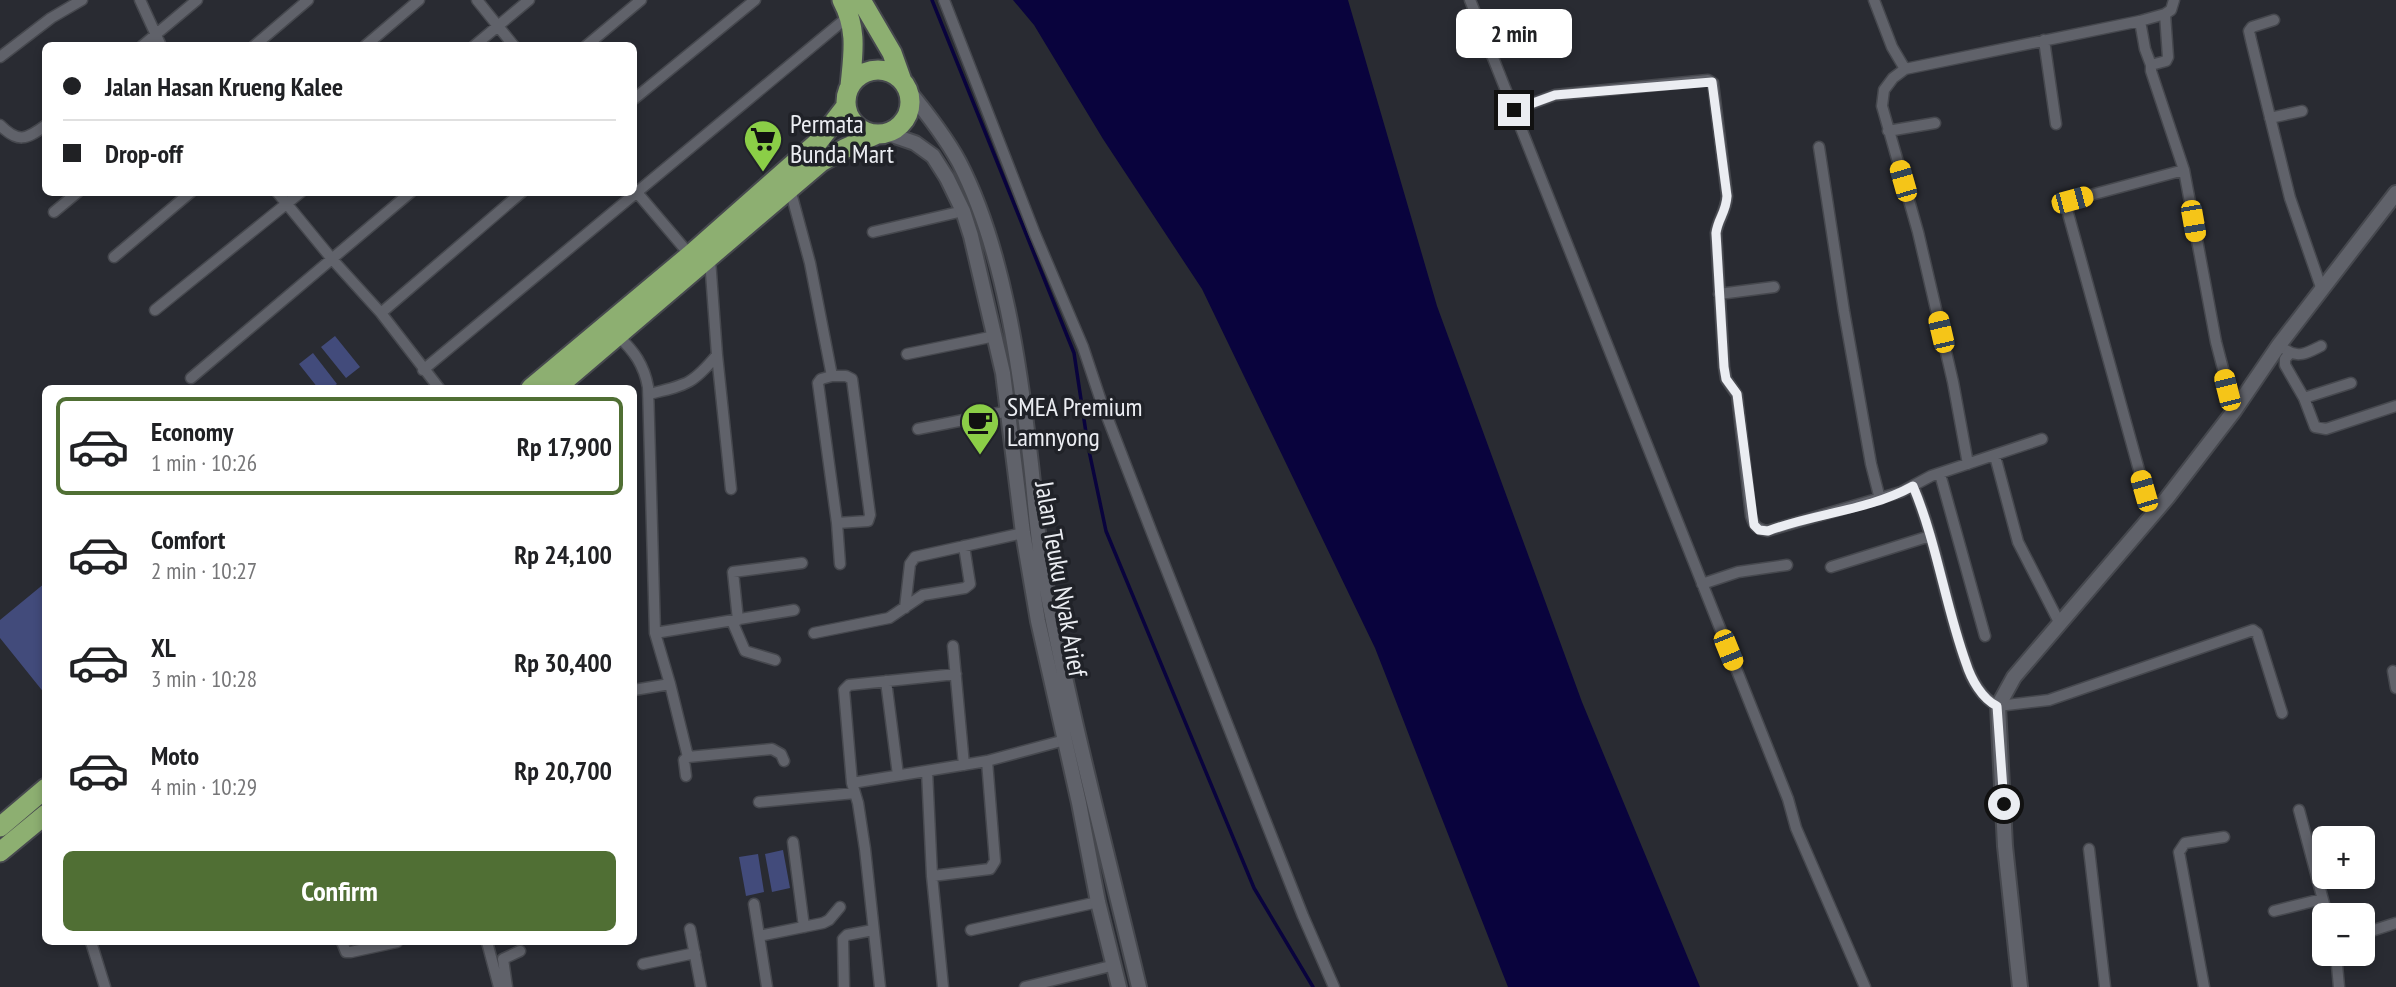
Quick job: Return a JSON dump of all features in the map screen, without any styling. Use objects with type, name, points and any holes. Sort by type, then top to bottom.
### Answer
[{"type":"highway","points":[[560,385],[827,158],[895,130],[907,116],[910,107],[905,85],[892,53],[851,5]]},
{"type":"highway","points":[[535,385],[690,255],[819,141],[846,106],[854,46],[851,5]]},
{"type":"highway","points":[[850,86],[863,74],[879,70],[888,72],[905,85]]},
{"type":"highway","points":[[846,106],[853,122],[860,129],[881,134]]},
{"type":"highway","points":[[0,827],[42,791]]},
{"type":"highway","points":[[0,852],[42,817]]},
{"type":"main road","name":"Jalan Teuku Nyak Arief","points":[[905,85],[958,160],[975,198],[990,242],[1011,330],[1024,404],[1043,566],[1046,620],[1065,740],[1098,902],[1119,987]]},
{"type":"main road","name":"Jalan Teuku Nyak Arief","points":[[881,134],[915,143],[933,156],[963,211],[995,336],[1009,411],[1023,533],[1139,987]]},
{"type":"main road","points":[[2020,987],[2006,846],[1997,706],[2014,677],[2151,517],[2285,349],[2322,290],[2396,193]]},
{"type":"street","points":[[0,57],[51,18],[82,0]]},
{"type":"street","points":[[140,0],[159,42]]},
{"type":"street","points":[[147,42],[197,0]]},
{"type":"street","points":[[259,42],[308,0]]},
{"type":"street","points":[[370,42],[419,0]]},
{"type":"street","points":[[477,0],[511,42]]},
{"type":"street","points":[[479,42],[529,0]]},
{"type":"street","points":[[591,42],[641,0]]},
{"type":"street","points":[[637,97],[755,0]]},
{"type":"street","points":[[944,0],[1035,234],[1083,347],[1101,401],[1303,916],[1334,987]]},
{"type":"street","points":[[1470,0],[1788,799],[1796,828],[1865,987]]},
{"type":"street","points":[[1874,0],[1892,47],[1905,69]]},
{"type":"street","points":[[1968,464],[1950,370],[1918,232],[1882,106],[1884,90],[1892,78],[1905,69],[2140,21],[2165,14],[2171,10],[2174,0]]},
{"type":"street","points":[[637,188],[851,5]]},
{"type":"street","points":[[2151,65],[2166,61],[2168,57],[2165,14]]},
{"type":"street","points":[[2274,20],[2256,24],[2249,31],[2301,234],[2322,290]]},
{"type":"street","points":[[2140,21],[2156,92],[2174,135],[2184,170],[2216,342],[2234,411]]},
{"type":"street","points":[[2044,40],[2056,124]]},
{"type":"street","points":[[1514,110],[1545,97],[1712,82],[1727,196],[1725,214],[1716,233],[1724,367],[1726,379],[1737,394],[1754,525],[1759,530],[1768,531],[1881,499],[1923,479],[2042,439]]},
{"type":"street","points":[[2270,118],[2302,111]]},
{"type":"street","points":[[1888,131],[1935,123]]},
{"type":"street","points":[[0,125],[10,135],[19,138],[31,135],[42,128]]},
{"type":"street","points":[[1819,147],[1844,311],[1871,464],[1881,499]]},
{"type":"street","points":[[2151,517],[2066,206],[2072,200],[2184,170]]},
{"type":"street","points":[[790,188],[810,263],[832,376]]},
{"type":"street","points":[[637,192],[690,255]]},
{"type":"street","points":[[54,212],[73,196]]},
{"type":"street","points":[[114,257],[186,196]]},
{"type":"street","points":[[280,196],[381,313],[436,385]]},
{"type":"street","points":[[155,310],[296,196]]},
{"type":"street","points":[[191,377],[406,196]]},
{"type":"street","points":[[381,313],[517,196]]},
{"type":"street","points":[[423,370],[628,196]]},
{"type":"street","points":[[873,232],[963,211]]},
{"type":"street","points":[[710,259],[731,489]]},
{"type":"street","points":[[1719,293],[1774,287]]},
{"type":"street","points":[[907,354],[995,336]]},
{"type":"street","points":[[618,337],[637,357],[645,371],[649,394],[655,633],[688,757]]},
{"type":"street","points":[[2321,346],[2302,355],[2285,349],[2285,365],[2304,398],[2315,427],[2326,429],[2396,406]]},
{"type":"street","points":[[649,394],[681,386],[699,377],[717,355]]},
{"type":"street","points":[[837,523],[867,521],[870,515],[852,379],[846,376],[832,376],[821,379],[818,383],[840,564]]},
{"type":"street","points":[[2304,398],[2351,383]]},
{"type":"street","points":[[918,429],[1009,411]]},
{"type":"street","points":[[1995,456],[2018,542],[2060,624]]},
{"type":"street","points":[[1940,474],[1985,636]]},
{"type":"street","points":[[1913,486],[1930,536],[1966,666],[1982,694],[1990,702],[1997,706],[2049,700],[2253,630],[2257,633],[2282,713]]},
{"type":"street","points":[[905,608],[911,560],[1023,533]]},
{"type":"street","points":[[1831,567],[1930,536]]},
{"type":"street","points":[[814,633],[888,618],[923,595],[965,588],[970,584],[964,546]]},
{"type":"street","points":[[775,660],[745,651],[735,620],[733,572],[802,563]]},
{"type":"street","points":[[1702,584],[1738,572],[1787,565]]},
{"type":"street","points":[[655,633],[794,610]]},
{"type":"street","points":[[953,646],[964,765]]},
{"type":"street","points":[[2393,671],[2396,688]]},
{"type":"street","points":[[880,987],[865,849],[853,788],[844,690],[849,685],[956,674]]},
{"type":"street","points":[[886,681],[898,775]]},
{"type":"street","points":[[637,690],[670,684]]},
{"type":"street","points":[[759,802],[853,788],[898,775],[987,761],[1065,740]]},
{"type":"street","points":[[686,776],[684,760],[688,757],[772,749],[781,754],[783,761]]},
{"type":"street","points":[[932,876],[990,869],[995,861],[987,761]]},
{"type":"street","points":[[927,771],[932,876],[943,987]]},
{"type":"street","points":[[2298,810],[2323,903]]},
{"type":"street","points":[[2204,987],[2179,852],[2185,843],[2224,837]]},
{"type":"street","points":[[793,842],[804,927]]},
{"type":"street","points":[[2089,849],[2105,987]]},
{"type":"street","points":[[2274,911],[2322,899]]},
{"type":"street","points":[[971,930],[1098,902]]},
{"type":"street","points":[[754,904],[767,987]]},
{"type":"street","points":[[759,936],[827,921],[840,906]]},
{"type":"street","points":[[2375,930],[2396,923]]},
{"type":"street","points":[[690,929],[701,987]]},
{"type":"street","points":[[844,987],[843,939],[846,935],[873,930]]},
{"type":"street","points":[[93,945],[105,987]]},
{"type":"street","points":[[343,945],[346,952],[351,952],[383,945]]},
{"type":"street","points":[[488,945],[499,987]]},
{"type":"street","points":[[507,987],[503,960],[520,951]]},
{"type":"street","points":[[643,964],[695,953]]},
{"type":"street","points":[[1025,987],[1115,965]]},
{"type":"street","points":[[2337,966],[2339,987]]},
{"type":"shaded area","points":[[1013,0],[1348,0],[1437,306],[1582,702],[1700,987],[1508,987],[1375,648],[1202,289],[1103,139],[1034,25]]},
{"type":"shaded area","points":[[335,336],[360,367],[346,378],[321,347]]},
{"type":"shaded area","points":[[313,353],[337,384],[316,385],[299,364]]},
{"type":"shaded area","points":[[42,585],[42,690],[0,638],[0,620]]},
{"type":"shaded area","points":[[783,850],[790,888],[772,892],[765,854]]},
{"type":"shaded area","points":[[758,854],[764,892],[746,896],[739,857]]},
{"type":"waterway","points":[[932,0],[1074,353],[1088,446],[1106,531],[1254,888],[1313,987]]},
{"type":"place","name":"Permata Bunda Mart","points":[[763,173]]},
{"type":"place","name":"SMEA Premium Lamnyong","points":[[980,456]]},
{"type":"route","points":[[1514,110],[1555,95],[1708,80],[1713,83],[1727,196],[1725,214],[1716,233],[1724,367],[1726,379],[1737,394],[1754,525],[1759,530],[1768,531],[1846,510],[1913,486],[1930,536],[1966,666],[1982,694],[1997,706],[2004,804]]}]
